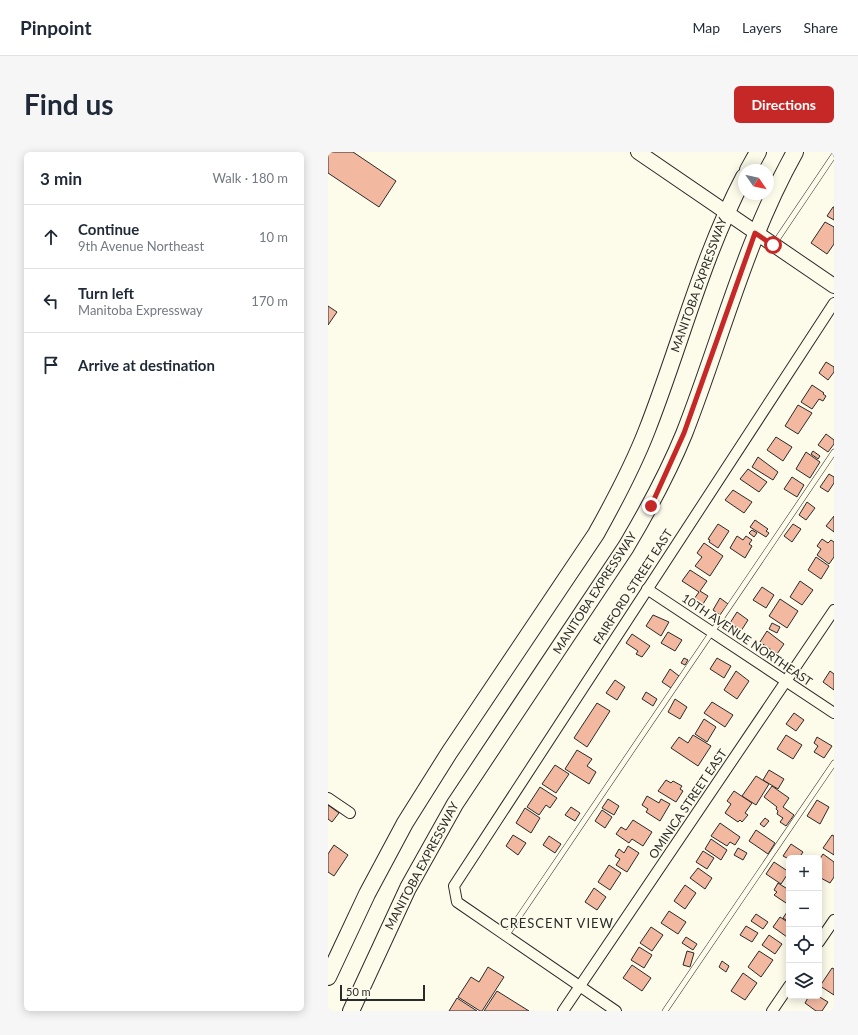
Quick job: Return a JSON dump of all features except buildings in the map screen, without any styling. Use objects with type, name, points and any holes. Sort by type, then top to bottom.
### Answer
[{"type":"main road","points":[[751,164],[758,152]]},
{"type":"main road","name":"MANITOBA EXPRESSWAY","points":[[351,1011],[370,966],[408,888],[455,804],[626,547],[651,506],[684,433],[755,233],[782,174],[795,152]]},
{"type":"main road","name":"MANITOBA EXPRESSWAY","points":[[328,977],[367,894],[405,823],[449,753],[596,534],[615,500],[647,430],[725,213],[738,188]]},
{"type":"street","points":[[638,152],[725,213],[834,286]]},
{"type":"street","name":"FAIRFORD STREET EAST","points":[[506,936],[457,902],[454,886],[834,303]]},
{"type":"street","name":"10TH AVENUE NORTHEAST","points":[[647,589],[834,713]]},
{"type":"street","name":"OMINICA STREET EAST","points":[[563,1011],[834,610]]},
{"type":"street","points":[[328,798],[350,813]]},
{"type":"street","points":[[822,938],[834,920]]},
{"type":"street","points":[[506,936],[616,1011]]},
{"type":"street","points":[[772,1011],[786,990]]},
{"type":"lane","points":[[773,245],[834,155]]},
{"type":"lane","points":[[506,936],[834,452]]},
{"type":"lane","points":[[665,1011],[834,763]]},
{"type":"district","name":"CRESCENT VIEW","points":[[557,923]]},
{"type":"route","points":[[651,506],[670,467],[684,433],[755,233],[773,245]]}]
